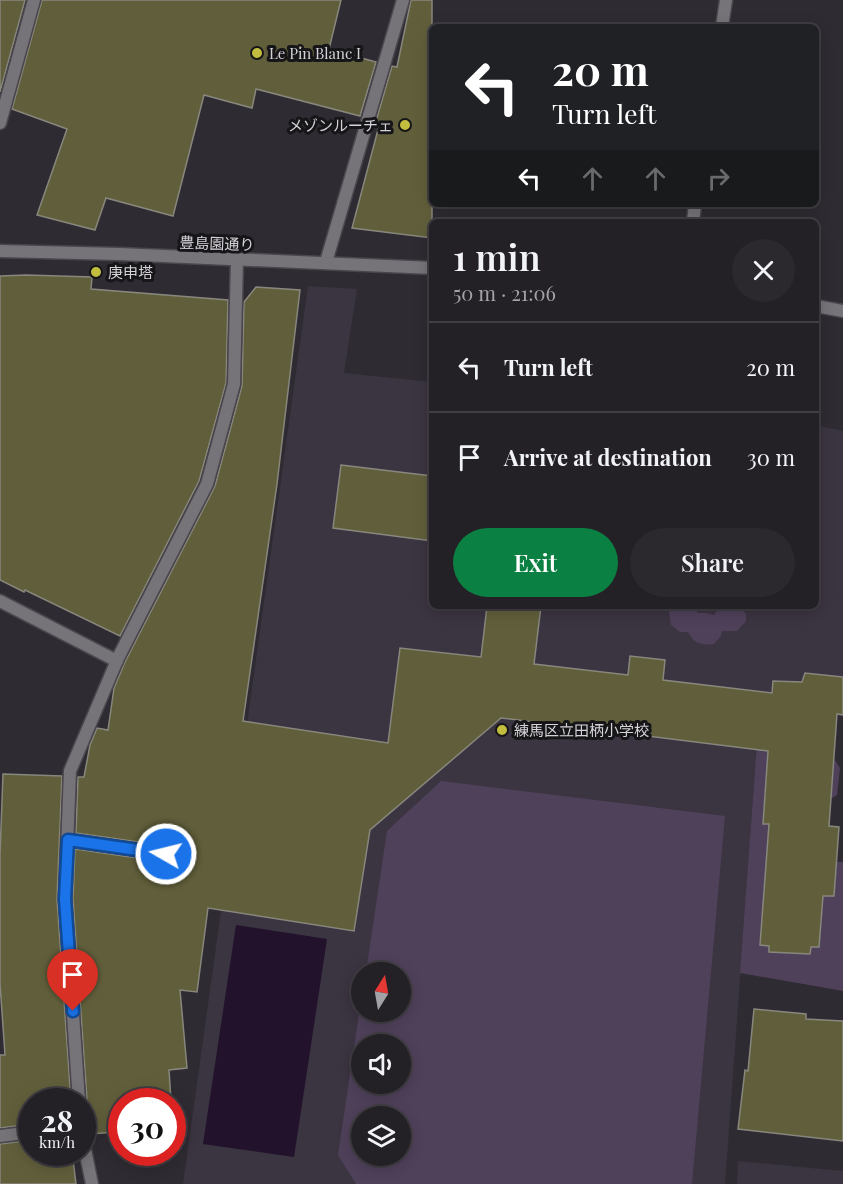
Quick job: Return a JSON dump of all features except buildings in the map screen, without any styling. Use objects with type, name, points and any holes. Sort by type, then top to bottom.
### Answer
[{"type":"street","points":[[0,123],[34,0]]},
{"type":"street","points":[[326,262],[403,0]]},
{"type":"street","points":[[722,24],[726,0]]},
{"type":"street","name":"豊島園通り","points":[[0,251],[429,268]]},
{"type":"street","points":[[78,1088],[65,899],[70,771],[117,661],[207,484],[234,384],[237,259]]},
{"type":"street","points":[[819,307],[843,311]]},
{"type":"street","points":[[0,601],[117,661]]},
{"type":"street","points":[[68,840],[166,854]]},
{"type":"street","points":[[0,1136],[18,1134]]},
{"type":"street","points":[[88,1166],[92,1184]]},
{"type":"shaded area","name":"練馬区立田柄小学校","points":[[308,286],[357,289],[344,373],[429,382],[429,609],[819,609],[819,426],[843,431],[843,716],[760,707],[725,1184],[183,1184]]},
{"type":"shaded area","points":[[672,609],[695,609],[698,613],[714,615],[719,609],[742,609],[746,614],[746,621],[737,631],[722,631],[714,644],[706,645],[692,639],[688,632],[680,632],[671,625],[669,612]]},
{"type":"shaded area","points":[[757,744],[833,757],[840,768],[837,795],[831,799],[765,794],[763,823],[769,824],[760,945],[769,946],[769,952],[809,954],[811,947],[819,947],[823,896],[834,896],[837,862],[843,862],[843,991],[740,973]]},
{"type":"shaded area","points":[[441,781],[725,816],[692,1184],[356,1184],[338,1155],[351,1067],[351,1094],[411,1094],[411,1034],[356,1034],[358,1022],[411,1022],[411,962],[367,962],[387,831]]},
{"type":"shaded area","points":[[236,925],[327,939],[294,1157],[203,1144]]},
{"type":"shaded area","points":[[738,1161],[843,1171],[843,1184],[737,1184]]},
{"type":"place","name":"Le Pin Blanc I","points":[[257,53]]},
{"type":"place","name":"メゾンルーチェ","points":[[405,125]]},
{"type":"place","name":"庚申塔","points":[[96,272]]},
{"type":"place","name":"練馬区立田柄小学校","points":[[502,730]]},
{"type":"route","points":[[73,1011],[65,899],[68,840],[166,854]]}]
